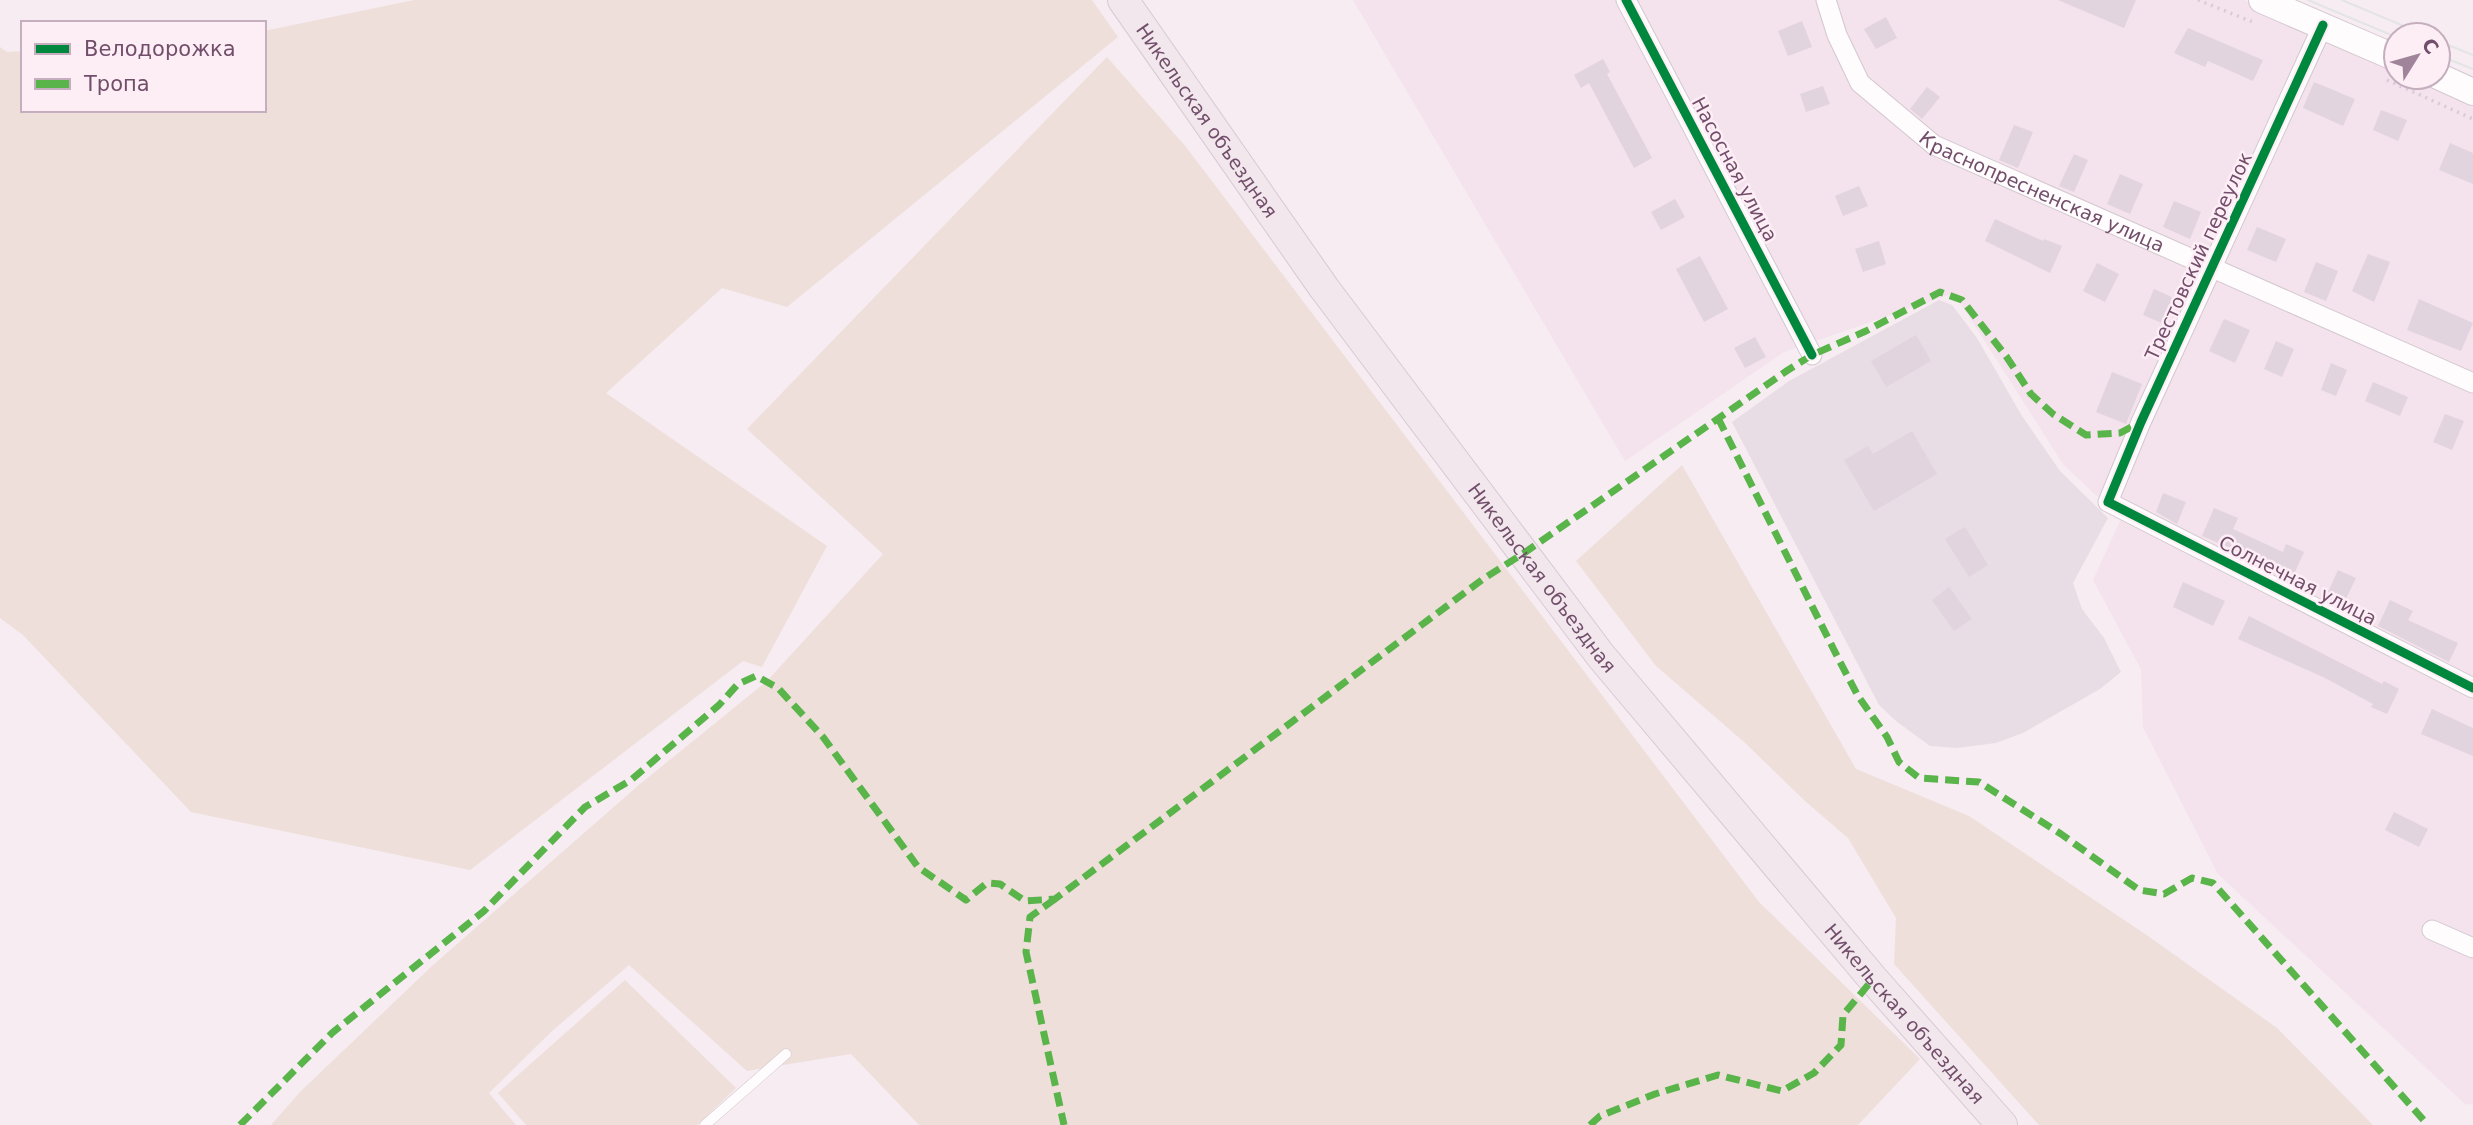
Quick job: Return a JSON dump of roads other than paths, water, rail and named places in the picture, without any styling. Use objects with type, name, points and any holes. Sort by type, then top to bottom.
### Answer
[{"type":"main road","name":"Никельская объездная","points":[[1123,0],[1324,288],[1601,656],[1873,979],[2002,1125]]},
{"type":"main road","points":[[2262,0],[2382,52]]},
{"type":"main road","points":[[2452,82],[2473,92]]},
{"type":"street","name":"Насосная улица","points":[[1626,0],[1812,355]]},
{"type":"street","name":"Краснопресненская улица","points":[[1826,0],[1837,35],[1860,83],[1934,145],[2473,383]]},
{"type":"street","name":"Трестовский переулок","points":[[2108,502],[2141,422],[2323,25]]},
{"type":"street","name":"Солнечная улица","points":[[2108,502],[2473,688]]},
{"type":"street","points":[[2432,930],[2473,948]]},
{"type":"lane","points":[[705,1125],[786,1054]]},
{"type":"tram line","points":[[2308,0],[2382,31]]},
{"type":"tram line","points":[[2342,0],[2392,21]]},
{"type":"tram line","points":[[2452,47],[2473,55]]},
{"type":"tram line","points":[[2452,61],[2473,69]]}]
